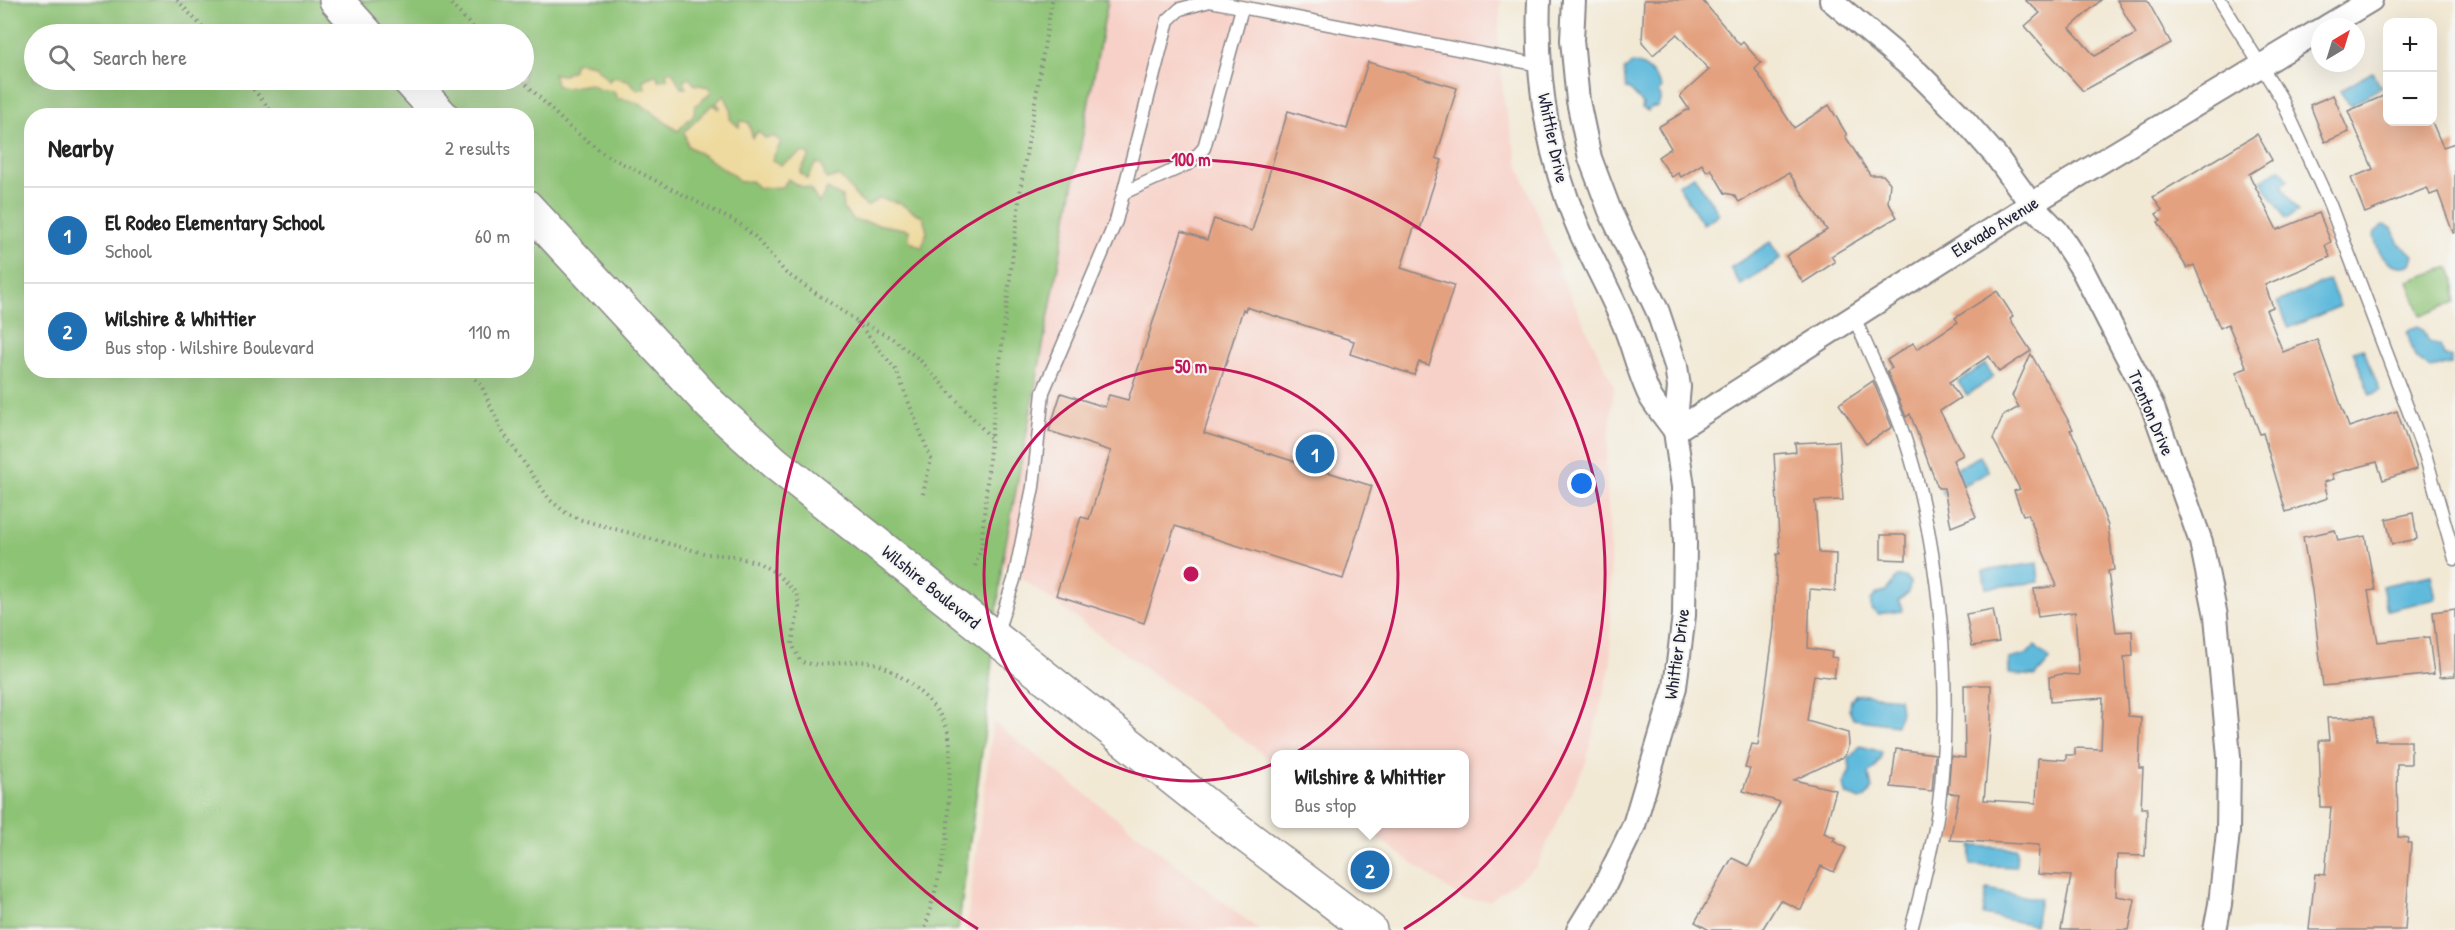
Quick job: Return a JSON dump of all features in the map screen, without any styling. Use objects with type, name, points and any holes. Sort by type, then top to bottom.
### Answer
[{"type":"main road","points":[[336,0],[359,24]]},
{"type":"main road","points":[[418,90],[435,108]]},
{"type":"main road","name":"Wilshire Boulevard","points":[[534,215],[733,427],[775,463],[1225,820],[1370,930]]},
{"type":"street","name":"Whittier Drive","points":[[1539,0],[1537,39],[1543,108],[1555,166],[1572,214],[1624,326],[1652,399],[1675,431]]},
{"type":"street","name":"Whittier Drive","points":[[1574,0],[1572,40],[1578,101],[1590,158],[1610,211],[1658,312],[1675,362],[1679,387],[1675,431],[1683,487],[1685,544],[1684,615],[1675,687],[1634,825],[1603,890],[1578,930]]},
{"type":"street","name":"Trenton Drive","points":[[1831,0],[1918,73],[1959,114],[1996,156],[2031,204],[2057,231],[2082,269],[2152,405],[2201,542],[2216,616],[2229,757],[2228,832],[2215,930]]},
{"type":"street","points":[[2341,18],[2371,0]]},
{"type":"street","name":"Elevado Avenue","points":[[1675,431],[2031,204],[2311,35]]},
{"type":"lane","points":[[2220,0],[2281,98],[2330,205],[2425,454],[2455,559]]},
{"type":"lane","points":[[995,638],[1014,580],[1033,487],[1043,392],[1116,221],[1168,20],[1180,9],[1210,1],[1540,65]]},
{"type":"lane","points":[[1123,194],[1190,163],[1204,148],[1242,8]]},
{"type":"lane","points":[[1854,317],[1902,430],[1914,471],[1931,553],[1940,616],[1943,681],[1938,810],[1911,930]]},
{"type":"path","points":[[177,0],[200,24]]},
{"type":"path","points":[[447,0],[469,24]]},
{"type":"path","points":[[975,566],[981,549],[991,438],[1021,185],[1052,0]]},
{"type":"path","points":[[254,90],[269,108]]},
{"type":"path","points":[[532,90],[568,126],[606,155],[740,224],[755,237],[786,273],[857,321],[890,337],[919,359],[991,438]]},
{"type":"path","points":[[857,321],[896,370],[931,459],[922,498]]},
{"type":"path","points":[[474,378],[482,386],[502,431],[550,500],[566,513],[582,520],[707,554],[733,556],[759,563],[777,573],[797,594],[799,607],[792,644],[800,662],[811,666],[860,661],[876,664],[894,671],[914,687],[938,713],[947,729],[950,747],[947,837],[925,930]]},
{"type":"shaded area","points":[[1108,0],[1501,0],[1498,37],[1504,102],[1520,170],[1564,282],[1614,386],[1606,469],[1610,541],[1611,664],[1586,762],[1536,867],[1491,900],[1463,900],[1364,828],[1469,828],[1469,750],[1271,750],[1271,760],[1002,564]]},
{"type":"shaded area","points":[[993,722],[1196,880],[1259,930],[966,930]]},
{"type":"green space","points":[[0,0],[1108,0],[1002,564],[984,737],[958,930],[0,930]]},
{"type":"green space","points":[[2449,267],[2455,281],[2455,302],[2421,316],[2408,281]]},
{"type":"sand","points":[[578,62],[594,65],[609,81],[612,77],[628,80],[638,90],[645,88],[643,80],[657,74],[658,80],[668,79],[665,73],[672,71],[681,88],[686,88],[683,80],[689,77],[694,84],[709,87],[711,93],[695,106],[694,114],[678,131],[635,102],[617,99],[614,91],[600,90],[590,84],[566,88],[557,86],[553,74],[564,75],[573,70],[574,64]]},
{"type":"sand","points":[[724,95],[731,109],[730,119],[739,127],[740,121],[748,122],[753,138],[758,131],[765,138],[775,137],[781,142],[772,160],[781,165],[803,152],[810,155],[800,172],[807,179],[816,163],[822,165],[826,179],[838,176],[867,206],[879,198],[899,203],[923,217],[927,231],[922,248],[909,241],[909,230],[854,220],[843,209],[842,197],[827,189],[819,203],[810,189],[788,179],[783,187],[759,188],[751,181],[740,182],[732,174],[688,146],[684,132],[713,104],[719,109],[716,103]]},
{"type":"water","points":[[1632,63],[1646,68],[1654,75],[1662,88],[1658,92],[1661,97],[1658,106],[1648,111],[1642,108],[1643,104],[1630,90],[1626,89],[1624,70]]},
{"type":"water","points":[[2372,72],[2381,87],[2350,106],[2340,91]]},
{"type":"water","points":[[2280,168],[2288,180],[2282,185],[2298,211],[2286,219],[2261,181]]},
{"type":"water","points":[[1694,176],[1719,214],[1703,224],[1678,185]]},
{"type":"water","points":[[2383,225],[2392,228],[2399,244],[2414,255],[2411,264],[2397,265],[2385,259],[2377,247],[2374,233]]},
{"type":"water","points":[[1770,242],[1781,259],[1741,285],[1730,268]]},
{"type":"water","points":[[2329,280],[2340,306],[2289,328],[2278,302]]},
{"type":"water","points":[[2418,326],[2424,331],[2429,342],[2440,346],[2445,356],[2451,357],[2451,364],[2429,368],[2415,357],[2407,333]]},
{"type":"water","points":[[2363,348],[2380,391],[2370,395],[2353,351]]},
{"type":"water","points":[[1985,364],[1994,377],[1967,395],[1958,382]]},
{"type":"water","points":[[1980,456],[1989,472],[1944,495],[1936,479]]},
{"type":"water","points":[[2037,563],[2039,582],[1986,588],[1983,571]]},
{"type":"water","points":[[2431,575],[2436,599],[2387,610],[2382,586]]},
{"type":"water","points":[[1897,577],[1905,577],[1910,582],[1909,592],[1898,601],[1903,608],[1902,611],[1878,614],[1871,609],[1871,600],[1878,593],[1886,591]]},
{"type":"water","points":[[2035,646],[2050,660],[2036,676],[2009,674],[2009,659],[2026,655]]},
{"type":"water","points":[[1856,694],[1899,698],[1901,712],[1896,725],[1853,719],[1849,710],[1851,700]]},
{"type":"water","points":[[1860,746],[1882,752],[1880,761],[1877,761],[1877,766],[1869,774],[1872,789],[1861,800],[1847,795],[1843,784],[1850,771],[1849,759]]},
{"type":"water","points":[[1971,846],[2017,848],[2016,867],[1970,865]]},
{"type":"water","points":[[1987,889],[2040,899],[2035,925],[1983,915]]},
{"type":"building","points":[[1644,0],[1702,0],[1740,45],[1743,42],[1761,63],[1755,69],[1794,128],[1829,105],[1847,135],[1845,136],[1870,175],[1883,175],[1890,183],[1888,202],[1897,217],[1831,256],[1835,262],[1803,283],[1786,256],[1827,230],[1789,173],[1739,202],[1734,195],[1725,193],[1711,169],[1707,172],[1702,164],[1681,177],[1678,173],[1672,177],[1658,157],[1671,148],[1658,127],[1689,109],[1680,96],[1709,70],[1677,34],[1653,55],[1642,42]]},
{"type":"building","points":[[2025,0],[2101,0],[2070,28],[2095,56],[2136,34],[2117,0],[2147,0],[2171,43],[2083,91],[2025,26],[2040,13]]},
{"type":"building","points":[[1368,62],[1457,88],[1436,158],[1442,160],[1420,230],[1414,228],[1401,268],[1454,285],[1429,365],[1419,362],[1414,375],[1350,354],[1354,341],[1246,307],[1245,311],[1243,309],[1204,433],[1372,486],[1343,579],[1175,526],[1144,623],[1056,595],[1081,517],[1089,519],[1111,451],[1049,431],[1061,393],[1105,407],[1109,395],[1128,400],[1182,231],[1207,240],[1214,219],[1252,231],[1288,111],[1347,129]]},
{"type":"building","points":[[2333,95],[2349,132],[2325,142],[2310,105]]},
{"type":"building","points":[[2383,96],[2383,126],[2434,126],[2443,147],[2455,143],[2455,232],[2453,233],[2438,192],[2430,195],[2427,188],[2365,213],[2351,178],[2373,169],[2348,111]]},
{"type":"building","points":[[2257,134],[2272,160],[2249,174],[2277,230],[2319,213],[2331,242],[2325,245],[2330,257],[2265,285],[2273,307],[2266,310],[2283,352],[2317,339],[2349,427],[2397,411],[2417,469],[2383,480],[2377,462],[2332,474],[2334,479],[2324,482],[2328,498],[2286,512],[2263,433],[2260,434],[2236,372],[2247,368],[2228,324],[2220,328],[2194,265],[2187,268],[2158,222],[2161,221],[2156,214],[2162,210],[2153,197]]},
{"type":"building","points":[[1997,291],[2013,316],[2010,319],[2031,351],[1999,372],[1989,356],[1949,382],[1960,398],[1940,411],[1963,455],[1953,460],[1976,517],[1951,527],[1944,488],[1938,488],[1910,414],[1906,417],[1887,371],[1892,368],[1887,360],[1913,343],[1917,349],[1958,322],[1955,318]]},
{"type":"building","points":[[2031,354],[2073,429],[2070,430],[2077,442],[2108,526],[2114,570],[2108,571],[2116,632],[2132,631],[2133,656],[2124,657],[2128,716],[2141,717],[2139,768],[2143,768],[2141,808],[2147,808],[2145,856],[2117,855],[2116,896],[2135,899],[2129,930],[2061,930],[2071,876],[2038,874],[2039,845],[1950,840],[1959,794],[1948,793],[1951,756],[1965,758],[1964,685],[1991,685],[1991,720],[1984,800],[2036,803],[2038,758],[2066,760],[2066,755],[2075,755],[2075,748],[2101,749],[2103,698],[2050,702],[2049,677],[2061,674],[2079,675],[2075,612],[2038,617],[2034,589],[2057,586],[2028,514],[2023,515],[2014,491],[2020,489],[1993,439],[2003,416],[2019,407],[2012,396]]},
{"type":"building","points":[[1873,381],[1892,427],[1866,444],[1839,404]]},
{"type":"building","points":[[1839,441],[1843,500],[1815,501],[1819,553],[1836,554],[1835,591],[1810,589],[1808,648],[1832,652],[1831,657],[1837,658],[1834,678],[1814,675],[1807,721],[1848,733],[1849,744],[1845,756],[1794,780],[1836,790],[1824,833],[1835,838],[1833,841],[1846,848],[1834,872],[1821,866],[1801,910],[1780,900],[1762,930],[1709,930],[1695,922],[1732,858],[1749,866],[1780,802],[1743,791],[1750,769],[1745,768],[1752,744],[1758,745],[1774,628],[1777,554],[1780,554],[1774,454],[1796,452],[1795,443]]},
{"type":"building","points":[[2413,513],[2417,539],[2392,544],[2386,519]]},
{"type":"building","points":[[2335,530],[2338,541],[2365,536],[2375,590],[2368,591],[2378,642],[2429,637],[2434,674],[2323,686],[2312,590],[2303,537]]},
{"type":"building","points":[[1881,535],[1906,535],[1906,560],[1881,559]]},
{"type":"building","points":[[1993,609],[1999,642],[1972,646],[1966,614]]},
{"type":"building","points":[[2455,609],[2455,676],[2440,677],[2433,612]]},
{"type":"building","points":[[2373,717],[2376,741],[2411,741],[2411,764],[2397,764],[2398,837],[2408,838],[2407,843],[2411,843],[2405,930],[2309,930],[2315,874],[2325,875],[2331,807],[2321,807],[2319,740],[2329,740],[2327,718]]},
{"type":"building","points":[[1896,749],[1935,754],[1932,791],[1891,787]]},
{"type":"place","name":"El Rodeo Elementary School","points":[[1315,454]]},
{"type":"place","name":"Wilshire & Whittier","points":[[1370,870]]}]
